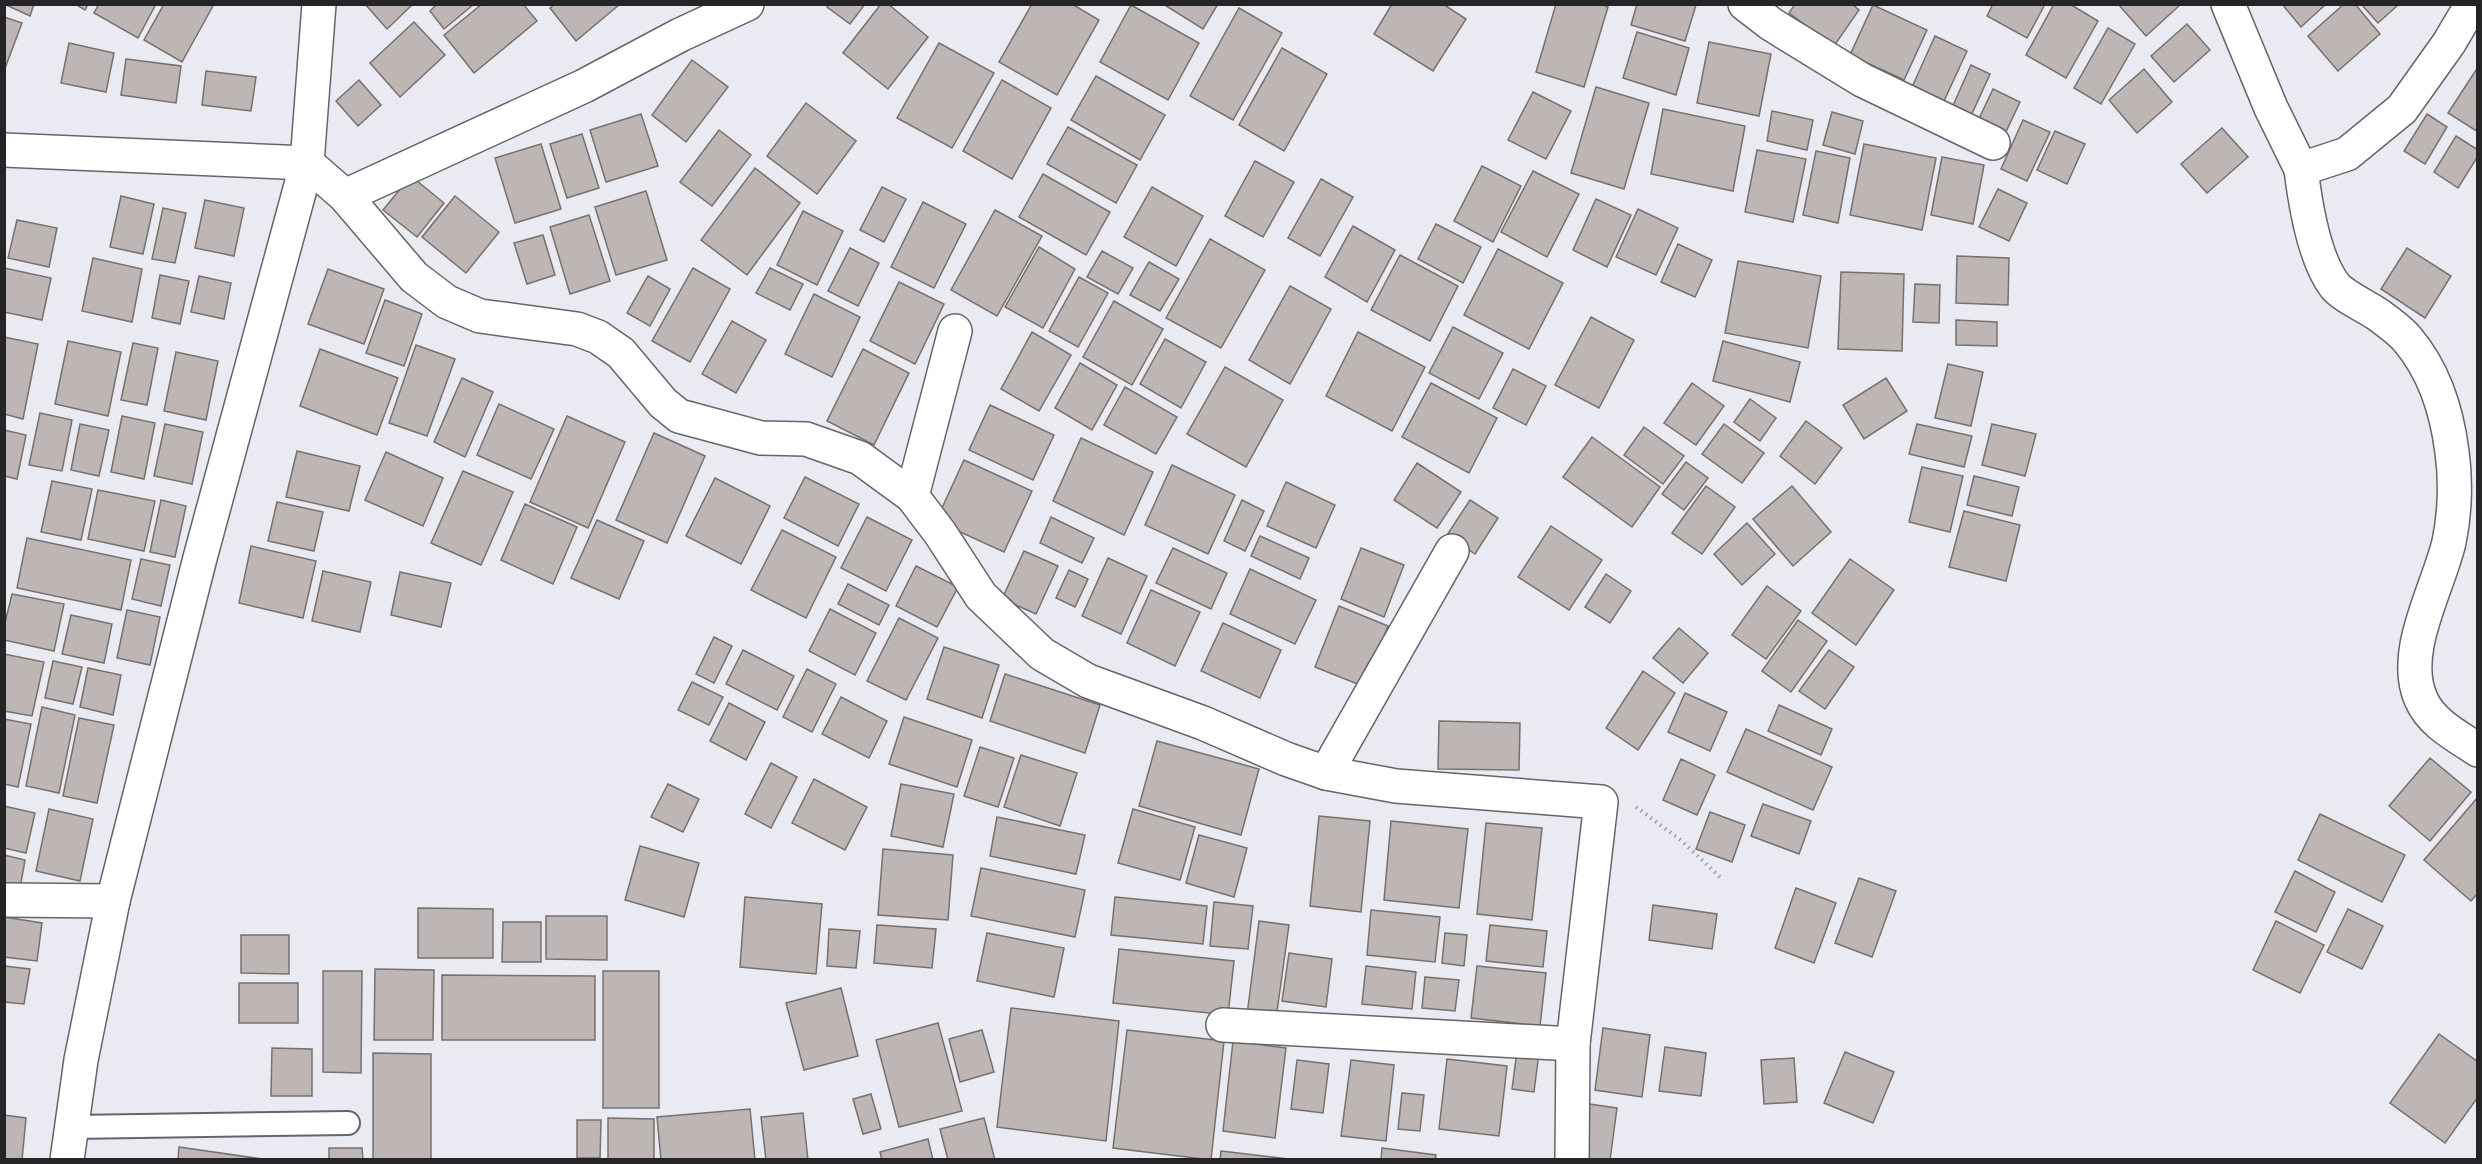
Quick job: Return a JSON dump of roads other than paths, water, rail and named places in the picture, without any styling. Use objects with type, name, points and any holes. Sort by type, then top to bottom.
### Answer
[{"type":"street","points":[[67,1160],[81,1060],[113,901],[200,558],[307,163],[319,4]]},
{"type":"street","points":[[345,196],[584,86],[680,35],[747,4]]},
{"type":"street","points":[[1745,4],[1771,24],[1862,81],[1993,143]]},
{"type":"street","points":[[2228,4],[2271,108],[2301,169],[2312,231],[2336,287],[2378,315],[2407,339],[2436,384],[2450,437],[2455,476],[2449,541],[2430,598],[2414,661],[2414,680],[2422,702],[2443,727],[2478,750]]},
{"type":"street","points":[[2301,169],[2347,154],[2403,109],[2449,43],[2472,4]]},
{"type":"street","points":[[4,150],[307,163],[345,196],[414,277],[447,302],[480,316],[577,328],[598,337],[621,353],[663,403],[679,416],[761,438],[806,439],[860,458],[912,496],[940,533],[981,596],[1042,654],[1088,681],[1203,723],[1286,759],[1326,773],[1396,786],[1601,802],[1573,1044],[1572,1160]]},
{"type":"street","points":[[912,496],[955,331]]},
{"type":"street","points":[[1326,773],[1452,551]]},
{"type":"street","points":[[4,900],[113,901]]},
{"type":"street","points":[[1223,1025],[1573,1044]]},
{"type":"lane","points":[[72,1127],[348,1123]]}]
